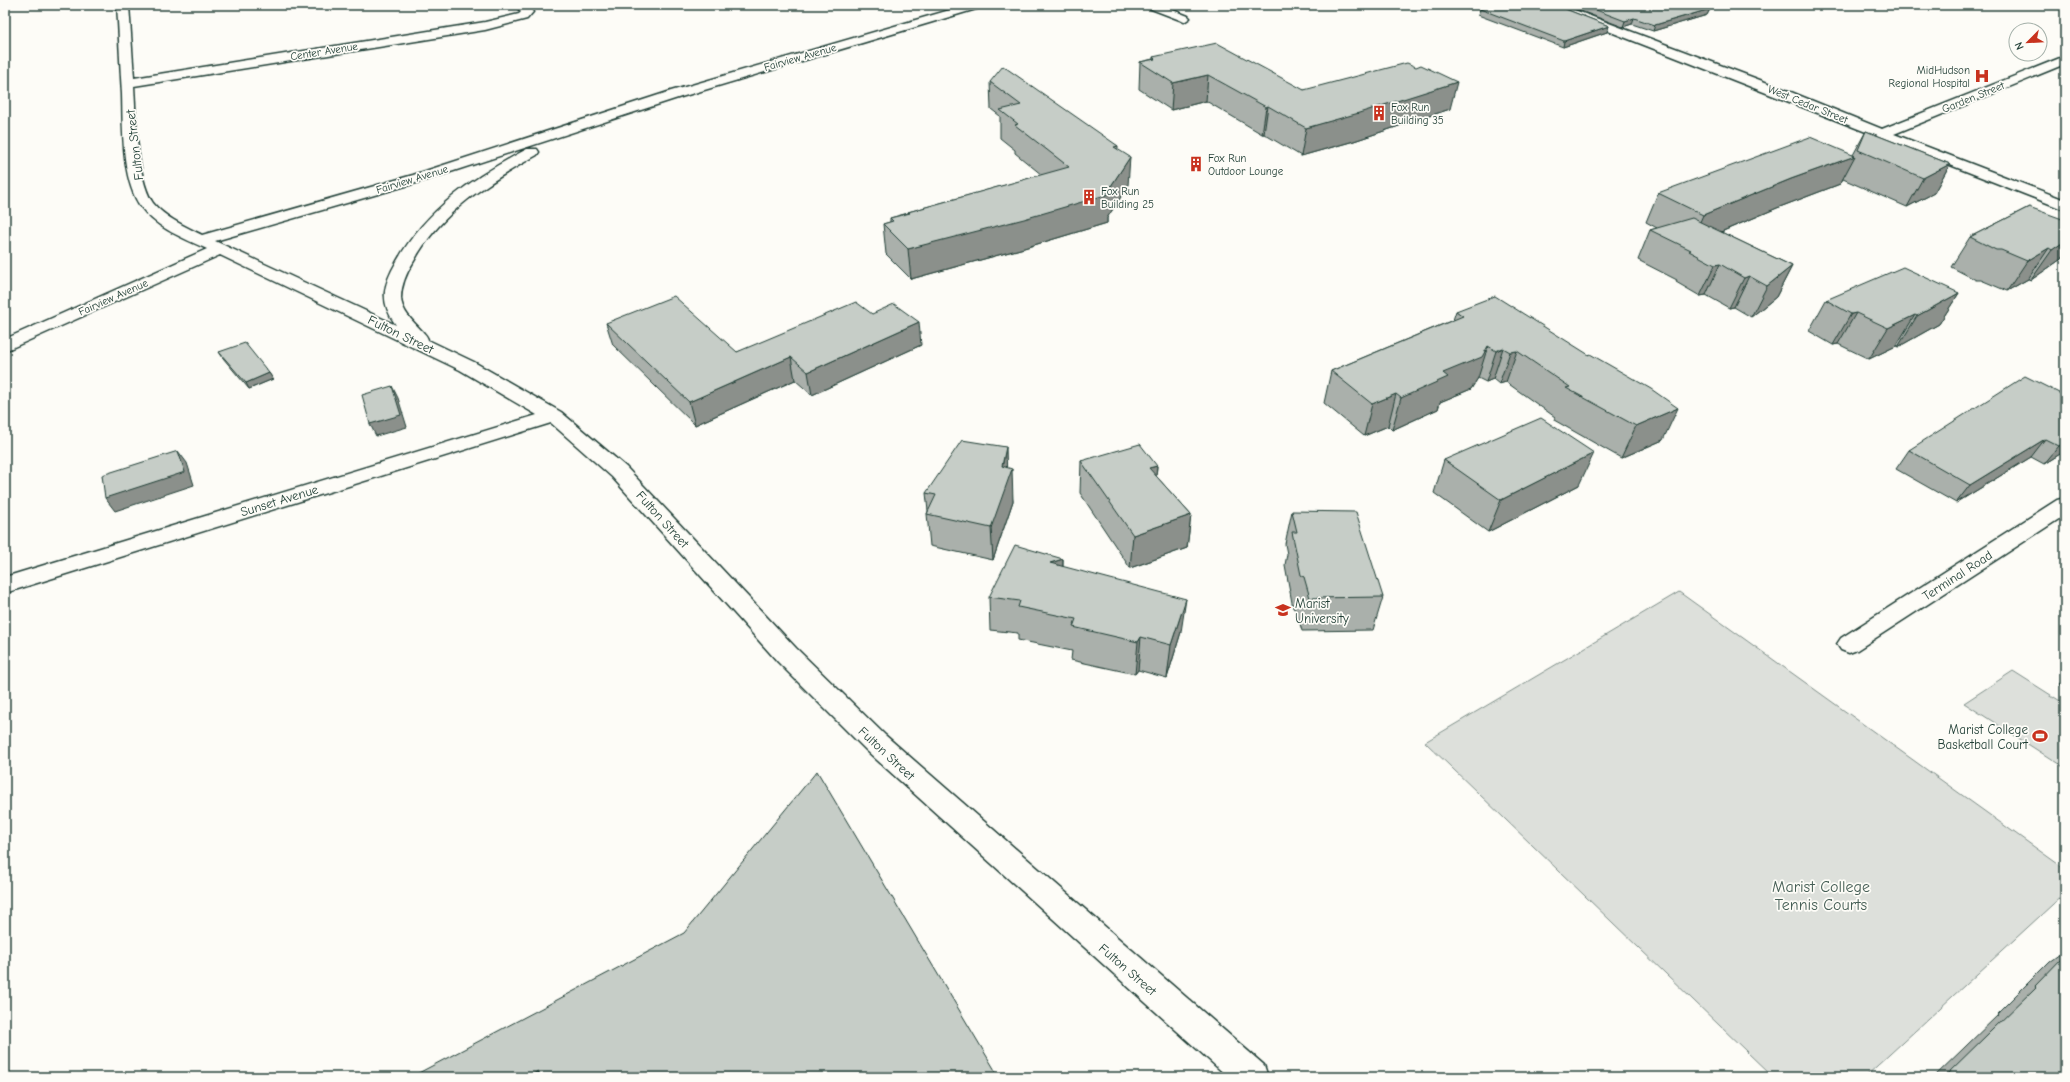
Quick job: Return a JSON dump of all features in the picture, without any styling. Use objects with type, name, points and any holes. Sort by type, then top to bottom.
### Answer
[{"type":"street","name":"Fulton Street","points":[[123,5],[133,158],[142,195],[147,205],[166,222],[200,240],[435,350],[554,416],[619,472],[787,655],[876,743],[1048,898],[1252,1077]]},
{"type":"street","name":"Fairview Avenue","points":[[200,240],[418,178],[622,111],[979,5]]},
{"type":"street","points":[[1150,5],[1184,18]]},
{"type":"street","name":"West Cedar Street","points":[[1551,5],[2065,204]]},
{"type":"street","name":"Center Avenue","points":[[128,82],[477,27],[521,11]]},
{"type":"street","name":"Garden Street","points":[[1882,134],[2065,60]]},
{"type":"street","name":"Fairview Avenue","points":[[435,350],[406,326],[393,302],[397,277],[404,262],[426,228],[458,198],[501,169],[548,143],[622,111]]},
{"type":"street","name":"Fairview Avenue","points":[[5,346],[221,249]]},
{"type":"street","name":"Sunset Avenue","points":[[5,585],[554,416]]},
{"type":"street","name":"Terminal Road","points":[[1849,644],[2065,505]]},
{"type":"green space","name":"Marist College Tennis Courts","points":[[1679,592],[2065,869],[2065,893],[1865,1077],[1773,1077],[1425,742]]},
{"type":"green space","name":"Marist College Basketball Court","points":[[2013,671],[2065,704],[2065,768],[1964,703]]},
{"type":"building","points":[[1486,5],[1555,5],[1609,26],[1564,41],[1480,9],[1489,6]]},
{"type":"building","points":[[1583,5],[1699,5],[1710,9],[1655,25],[1634,18],[1625,21]]},
{"type":"building","points":[[1217,43],[1304,90],[1407,63],[1416,67],[1421,65],[1457,82],[1306,128],[1268,106],[1266,107],[1208,75],[1173,83],[1140,62],[1155,59],[1153,57]]},
{"type":"building","points":[[1003,66],[1118,146],[1114,147],[1130,157],[1107,192],[1109,194],[1024,219],[908,249],[883,224],[893,221],[890,218],[1069,167],[1015,125],[1018,124],[1000,110],[1021,105],[990,82]]},
{"type":"building","points":[[1866,131],[1950,164],[1923,178],[1858,150]]},
{"type":"building","points":[[1810,137],[1855,156],[1791,179],[1703,215],[1658,193]]},
{"type":"building","points":[[2029,207],[2065,220],[2065,241],[2052,250],[2049,248],[2027,261],[2001,250],[1996,250],[1970,237]]},
{"type":"building","points":[[1692,218],[1792,266],[1767,286],[1749,276],[1744,278],[1720,264],[1715,265],[1689,251],[1691,250],[1650,230]]},
{"type":"building","points":[[1903,267],[1959,293],[1917,316],[1915,315],[1888,328],[1856,313],[1851,314],[1826,300]]},
{"type":"building","points":[[674,296],[737,352],[856,302],[872,314],[894,304],[919,322],[808,372],[791,357],[689,402],[606,323]]},
{"type":"building","points":[[1495,296],[1589,355],[1590,354],[1651,389],[1678,408],[1636,426],[1566,388],[1570,387],[1517,351],[1510,352],[1503,348],[1496,351],[1488,346],[1482,357],[1443,373],[1448,377],[1401,398],[1396,394],[1372,404],[1331,371],[1463,316],[1456,311]]},
{"type":"building","points":[[245,343],[269,373],[246,383],[219,352]]},
{"type":"building","points":[[2025,376],[2065,396],[2065,442],[2059,446],[2045,439],[1970,485],[1909,450]]},
{"type":"building","points":[[392,386],[401,415],[370,424],[362,395]]},
{"type":"building","points":[[1541,418],[1594,453],[1501,500],[1444,460]]},
{"type":"building","points":[[962,440],[1006,447],[1002,466],[1012,469],[991,528],[927,514],[936,495],[926,493]]},
{"type":"building","points":[[1140,444],[1157,466],[1149,468],[1191,515],[1133,535],[1081,461]]},
{"type":"building","points":[[178,451],[185,472],[105,498],[102,475]]},
{"type":"building","points":[[1292,511],[1356,512],[1383,597],[1310,598],[1304,577],[1301,575],[1292,532],[1297,532]]},
{"type":"building","points":[[1015,545],[1063,559],[1050,563],[1186,599],[1171,645],[1141,637],[1138,642],[1073,627],[1076,619],[1018,607],[1020,601],[989,597]]},
{"type":"building","points":[[817,771],[999,1077],[540,1077],[538,1071],[528,1077],[411,1077],[684,933]]},
{"type":"building","points":[[2065,955],[2065,1077],[1944,1077],[2036,987],[2035,986]]},
{"type":"place","name":"MidHudson Regional Hospital","points":[[1982,76]]},
{"type":"place","name":"Fox Run Building 35","points":[[1379,113]]},
{"type":"place","name":"Fox Run Outdoor Lounge","points":[[1196,164]]},
{"type":"place","name":"Fox Run Building 25","points":[[1089,197]]},
{"type":"place","name":"Marist University","points":[[1283,610]]},
{"type":"place","name":"Marist College Basketball Court","points":[[2040,736]]}]
